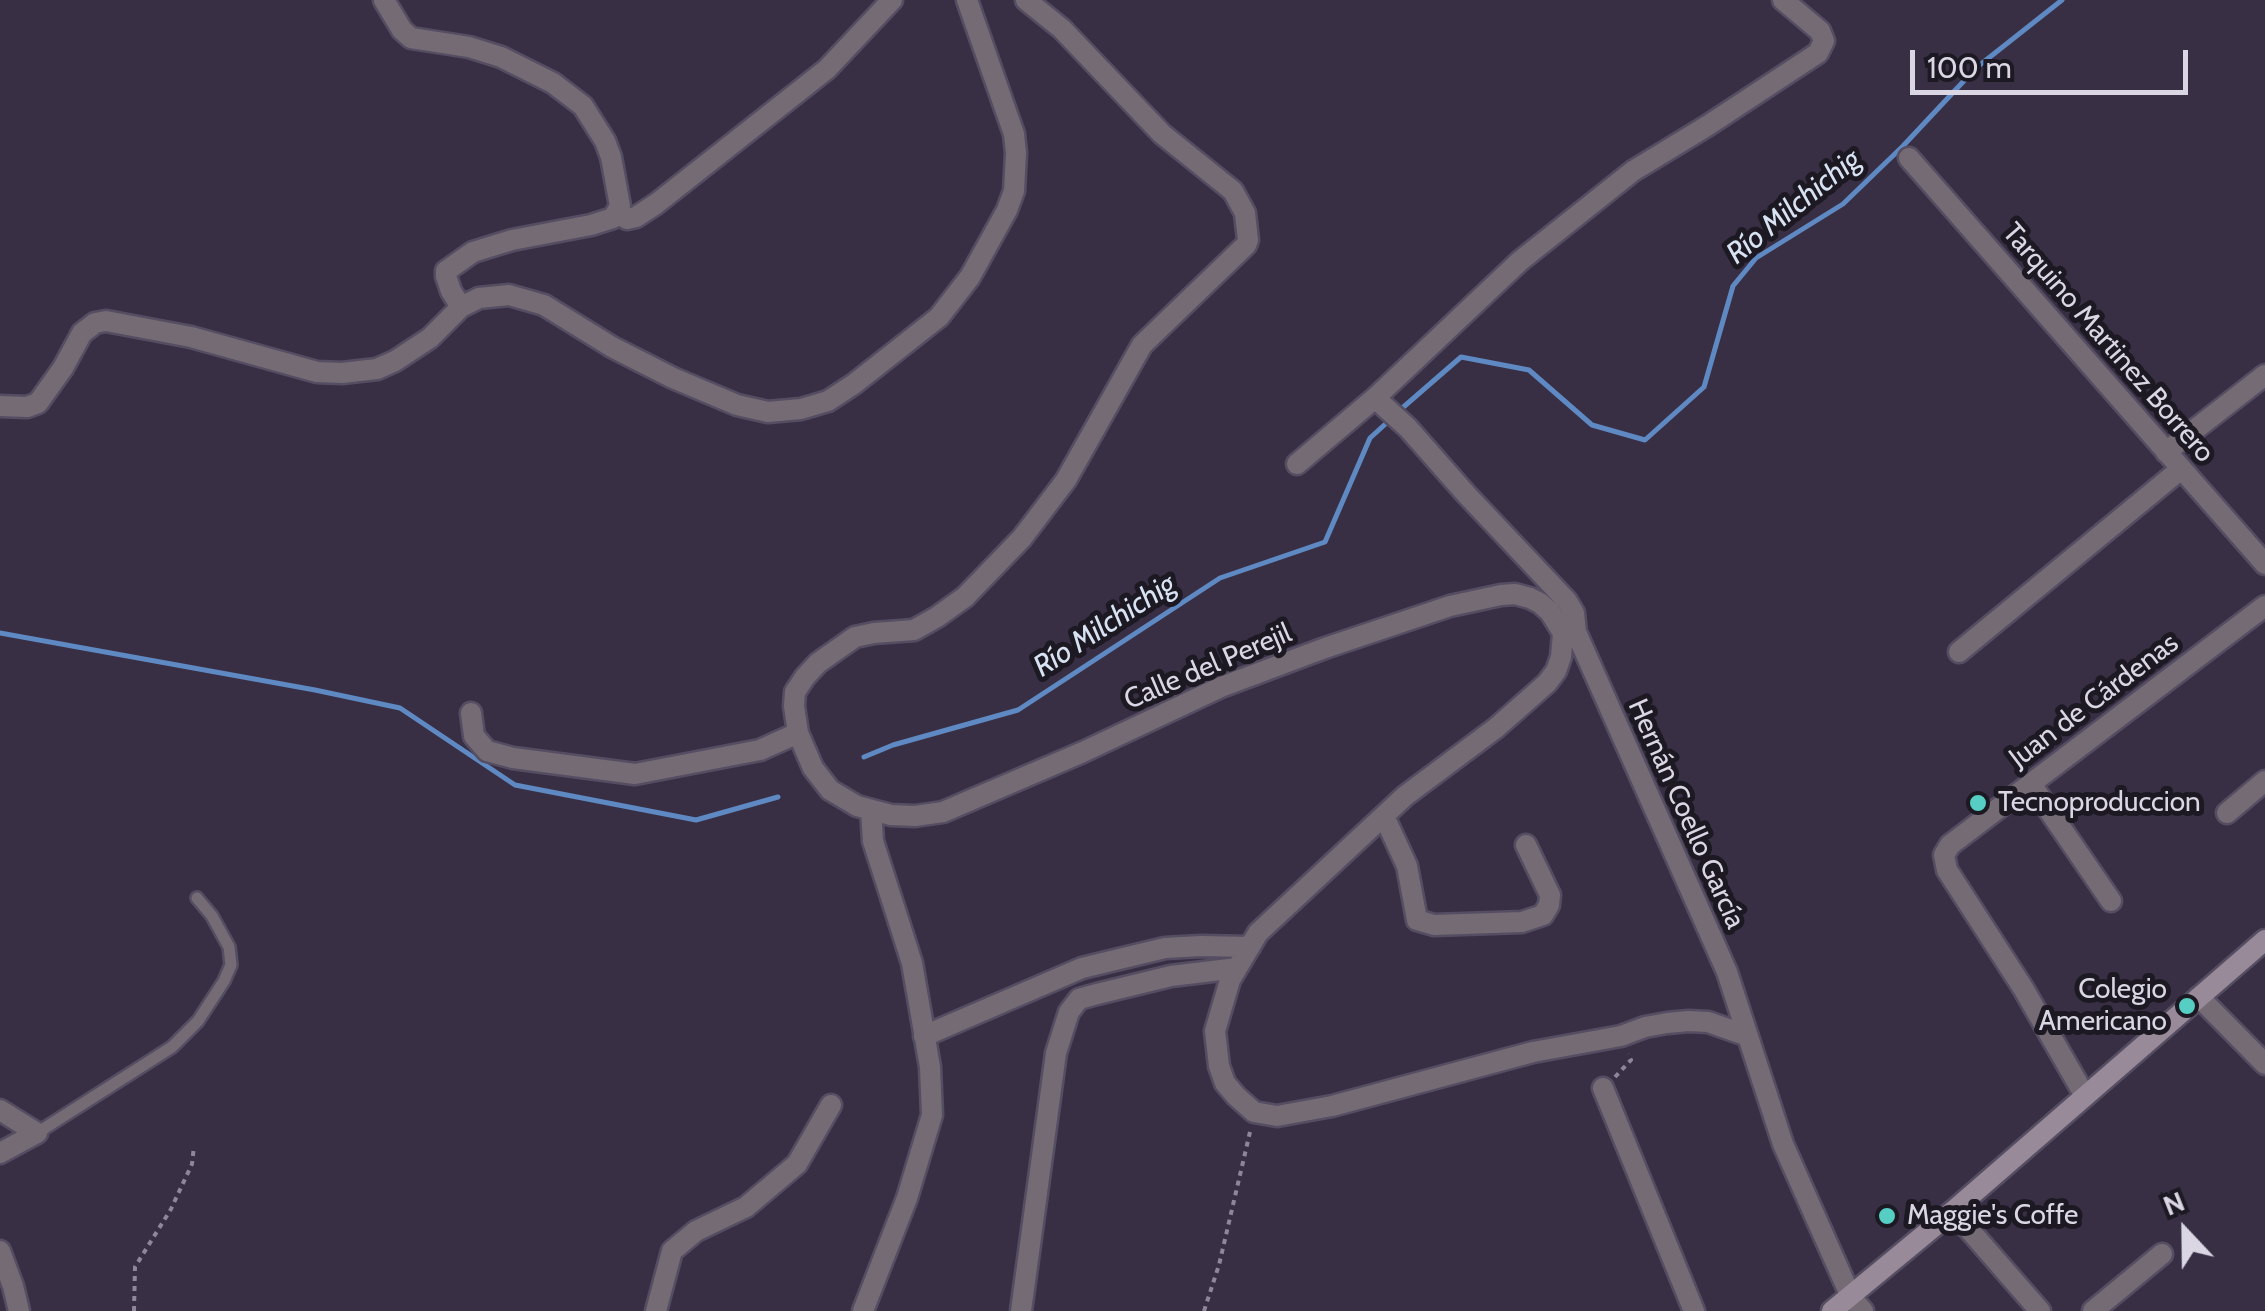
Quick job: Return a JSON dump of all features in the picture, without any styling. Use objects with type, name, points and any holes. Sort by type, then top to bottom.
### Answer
[{"type":"street","points":[[384,0],[411,38],[501,57],[553,82],[583,106],[609,151],[618,189],[618,213],[603,222],[472,252],[446,271],[461,306]]},
{"type":"street","points":[[618,213],[636,217],[656,204],[827,70],[892,0]]},
{"type":"street","points":[[0,406],[27,407],[38,403],[82,333],[95,323],[106,321],[191,337],[317,372],[342,373],[376,369],[396,361],[430,338],[461,306],[479,298],[508,296],[544,305],[612,348],[737,406],[768,412],[828,401],[938,317],[970,277],[1014,191],[1014,134],[967,0]]},
{"type":"street","points":[[471,713],[474,736],[487,751],[635,774],[760,750],[798,732],[795,692],[818,663],[856,637],[914,630],[938,617],[965,598],[1022,538],[1066,480],[1142,346],[1248,240],[1246,214],[1233,191],[1162,134],[1062,29],[1026,0]]},
{"type":"street","points":[[1297,464],[1380,404],[1520,261],[1633,172],[1818,53],[1824,41],[1820,31],[1783,0]]},
{"type":"street","name":"Tarquino Martinez Borrero","points":[[1909,158],[2265,564]]},
{"type":"street","points":[[2166,452],[2265,375]]},
{"type":"street","name":"Hernán Coello García","points":[[1380,404],[1408,428],[1574,613],[1570,633],[1726,972],[1783,1144],[1857,1304]]},
{"type":"street","points":[[1958,652],[2182,469]]},
{"type":"street","name":"Calle del Perejil","points":[[798,732],[814,768],[830,790],[856,806],[890,815],[915,816],[943,812],[1221,687],[1450,606],[1515,594],[1540,603],[1570,633]]},
{"type":"street","name":"Juan de Cárdenas","points":[[2086,1096],[1947,870],[1944,854],[1950,845],[2265,606]]},
{"type":"street","points":[[1570,633],[1556,671],[1547,683],[1496,728],[1406,796],[1258,933],[1230,980],[1215,1031],[1219,1066],[1226,1083],[1254,1112],[1277,1116],[1332,1106],[1533,1052],[1620,1036],[1667,1022],[1708,1022],[1748,1036]]},
{"type":"street","points":[[2228,813],[2265,781]]},
{"type":"street","points":[[2031,784],[2111,902]]},
{"type":"street","points":[[863,1311],[908,1198],[932,1114],[930,1067],[912,964],[873,841],[871,810]]},
{"type":"street","points":[[1384,816],[1407,866],[1418,920],[1434,925],[1522,922],[1543,915],[1550,896],[1526,846]]},
{"type":"street","points":[[1832,1311],[1857,1304],[1953,1211],[2265,940]]},
{"type":"street","points":[[924,1036],[1082,968],[1165,948],[1250,947]]},
{"type":"street","points":[[1021,1311],[1056,1053],[1070,1012],[1079,999],[1171,976],[1237,968]]},
{"type":"street","points":[[2200,997],[2265,1064]]},
{"type":"street","points":[[1603,1088],[1694,1311]]},
{"type":"street","points":[[656,1311],[672,1251],[696,1231],[746,1207],[797,1164],[831,1105]]},
{"type":"street","points":[[0,1110],[36,1133],[0,1153]]},
{"type":"street","points":[[1953,1211],[2040,1311]]},
{"type":"street","points":[[0,1251],[20,1311]]},
{"type":"street","points":[[2093,1311],[2162,1254]]},
{"type":"lane","points":[[36,1133],[172,1048],[198,1021],[231,964],[229,948],[197,898]]},
{"type":"path","points":[[1204,1311],[1219,1265],[1254,1112]]},
{"type":"path","points":[[134,1311],[135,1267],[171,1208],[192,1164],[194,1146]]},
{"type":"waterway","name":"Río Milchichig","points":[[1400,410],[1461,357],[1529,370],[1592,425],[1645,440],[1704,387],[1733,286],[1756,258],[1843,204],[1976,68],[2062,0]]},
{"type":"waterway","name":"Río Milchichig","points":[[864,757],[893,745],[1018,710],[1220,578],[1325,542],[1370,438],[1392,418]]},
{"type":"waterway","points":[[0,633],[400,708],[515,785],[696,820],[778,797]]},
{"type":"place","name":"Tecnoproduccion","points":[[1978,803]]},
{"type":"place","name":"Colegio Americano","points":[[2187,1006]]},
{"type":"place","name":"Maggie's Coffe","points":[[1887,1216]]}]
